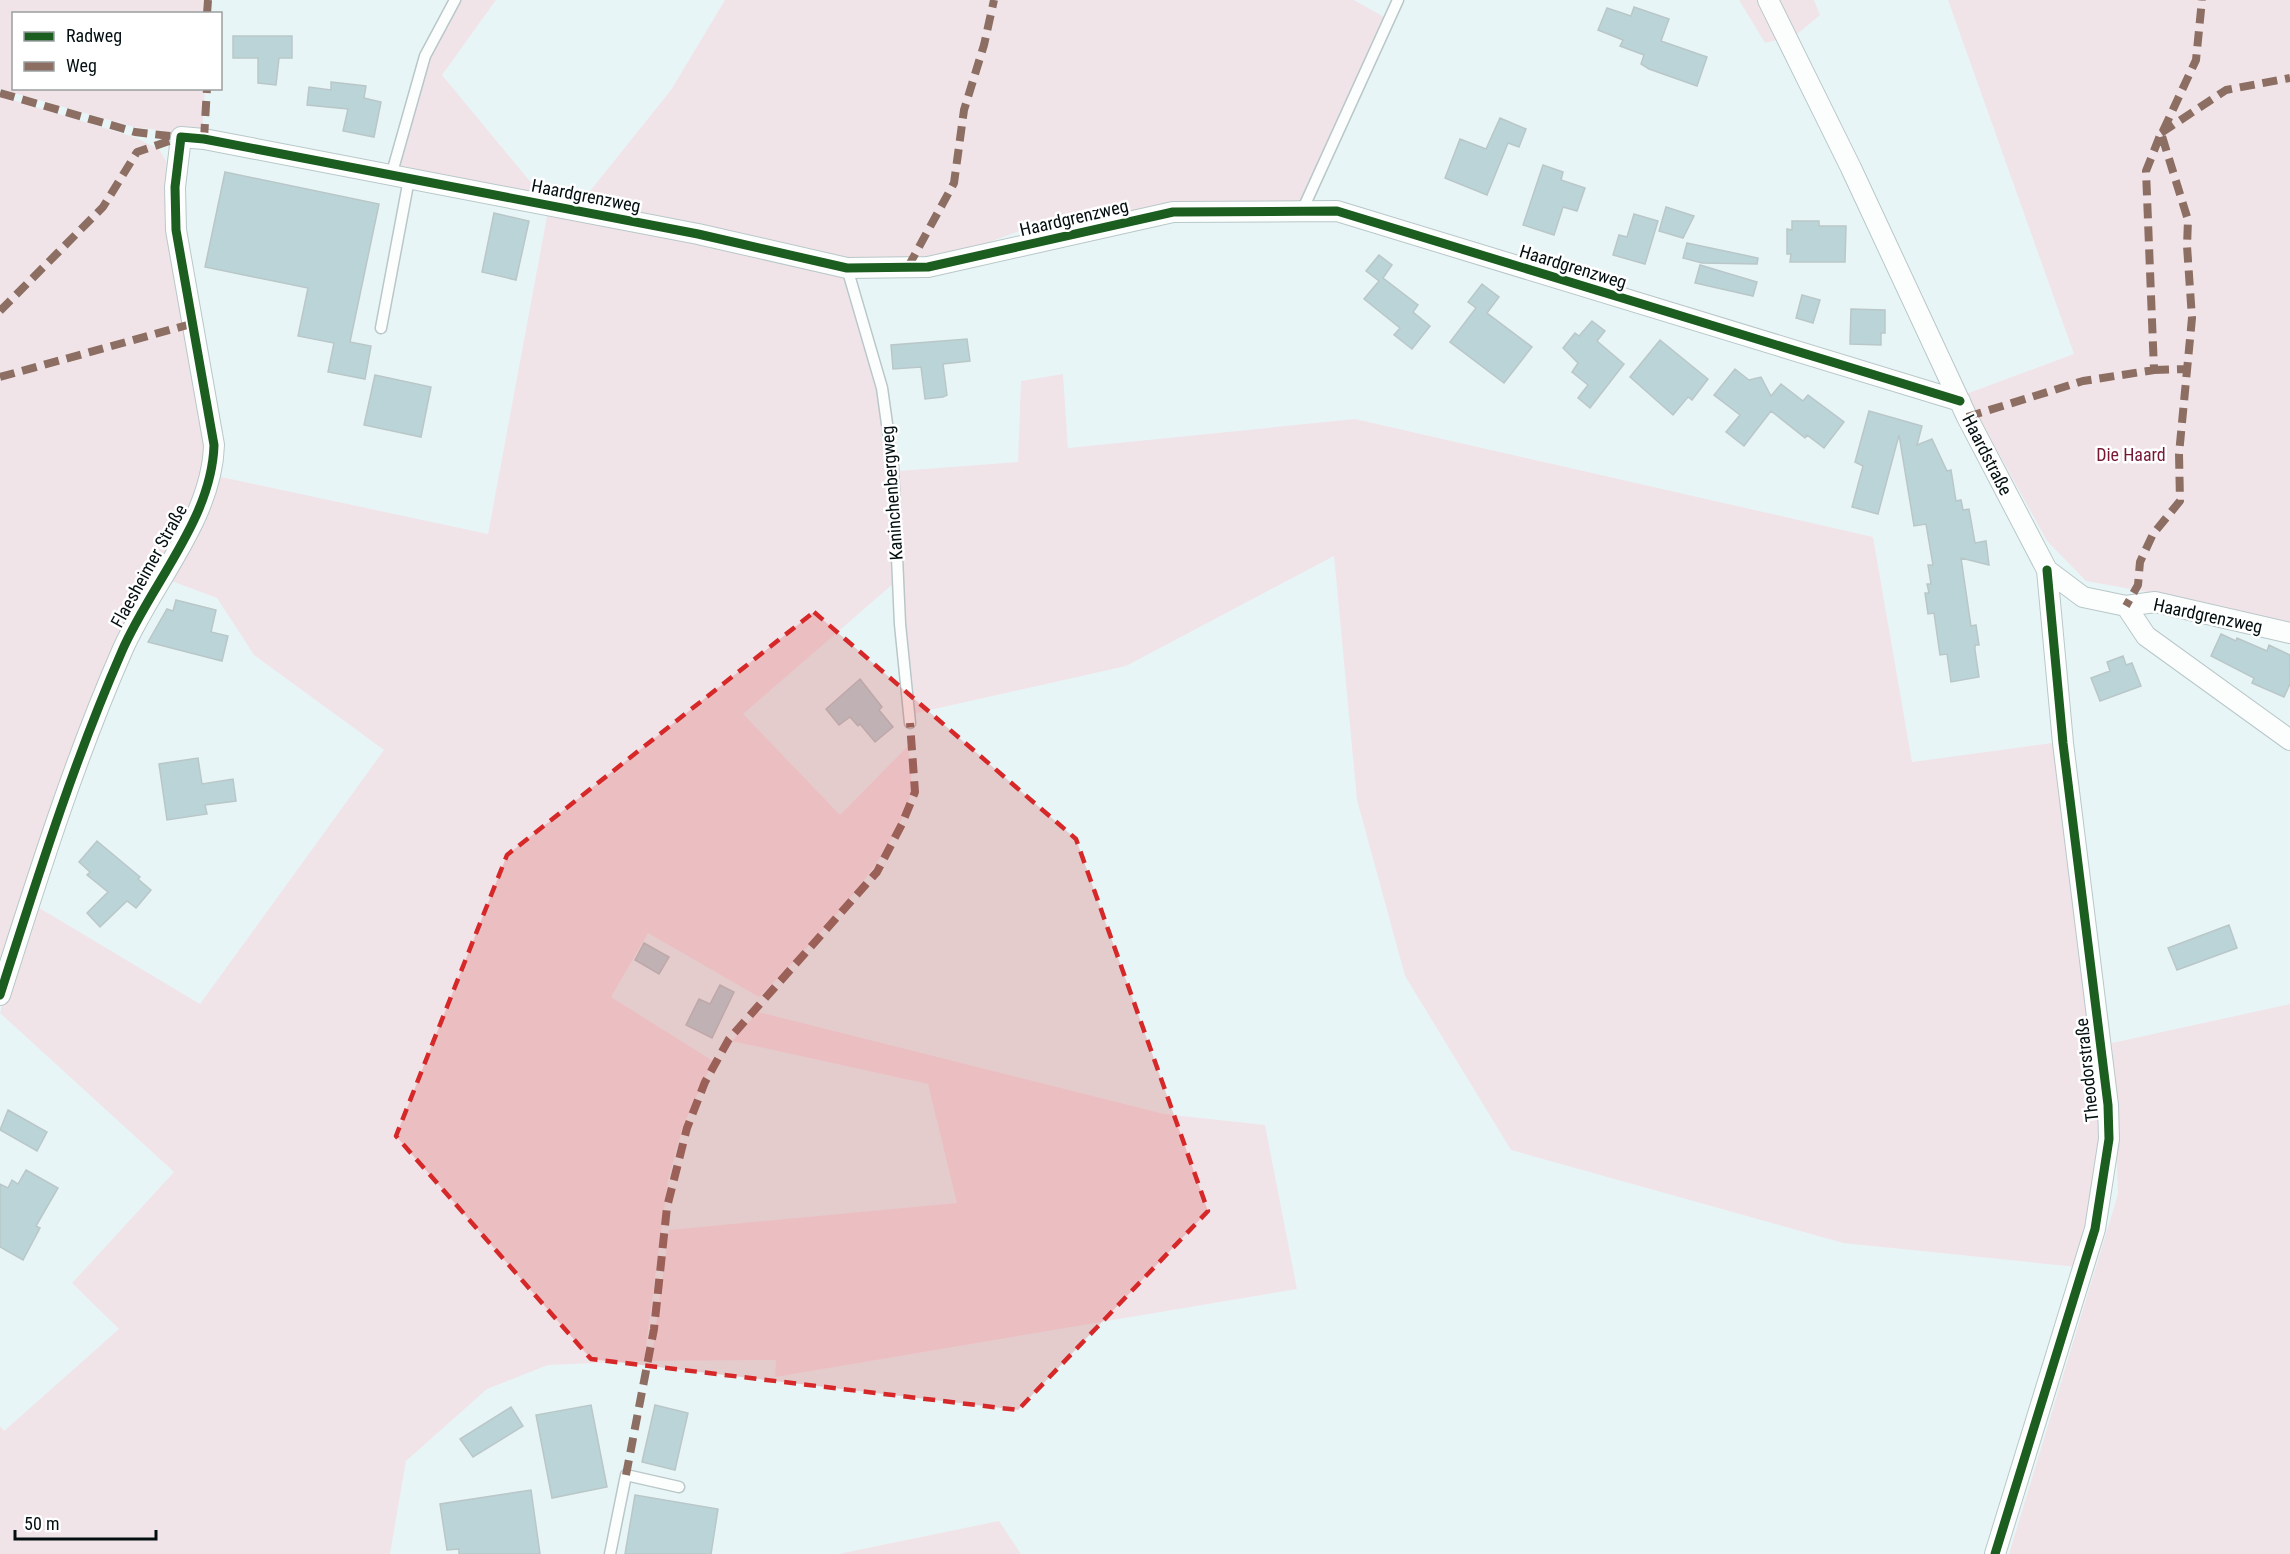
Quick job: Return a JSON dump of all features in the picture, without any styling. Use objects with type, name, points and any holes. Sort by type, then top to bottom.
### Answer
[{"type":"street","name":"Haardstraße","points":[[1768,0],[1960,401],[2047,570],[2083,597],[2126,606]]},
{"type":"street","name":"Haardgrenzweg","points":[[181,137],[698,234],[848,268],[928,267],[1173,212],[1338,211],[1960,401]]},
{"type":"street","name":"Flaesheimer Straße","points":[[0,994],[66,790],[123,648],[201,505],[213,469],[214,445],[176,230],[175,187],[181,137]]},
{"type":"street","name":"Theodorstraße","points":[[1995,1554],[2096,1229],[2109,1139],[2107,1094],[2064,743],[2047,570]]},
{"type":"street","name":"Haardgrenzweg","points":[[2126,606],[2155,602],[2290,633]]},
{"type":"street","points":[[2126,606],[2146,636],[2290,740]]},
{"type":"lane","points":[[381,328],[400,178],[425,56],[454,0]]},
{"type":"lane","points":[[1302,211],[1398,0]]},
{"type":"lane","name":"Kaninchenbergweg","points":[[848,268],[882,388],[893,467],[900,624],[910,723]]},
{"type":"lane","points":[[610,1554],[626,1476],[680,1487]]},
{"type":"highlighted area","points":[[814,612],[1076,839],[1208,1211],[1018,1410],[591,1359],[396,1136],[507,855]]},
{"type":"green space","points":[[0,0],[205,0],[205,12],[12,12],[12,90],[205,90],[202,136],[134,127],[0,89]]},
{"type":"green space","points":[[459,0],[496,0],[442,75],[543,197],[398,171],[430,58]]},
{"type":"green space","points":[[725,0],[1354,0],[1386,18],[1301,206],[1172,210],[1057,217],[927,265],[848,267],[578,206],[671,90]]},
{"type":"green space","points":[[1739,0],[1814,0],[1820,15],[1796,35],[1765,43]]},
{"type":"green space","name":"Die Haard","points":[[1948,0],[2290,0],[2290,628],[2153,593],[2086,581],[2047,541],[1966,394],[2074,354]]},
{"type":"green space","points":[[0,96],[134,137],[159,149],[170,168],[169,195],[179,305],[212,450],[199,506],[142,609],[0,982]]},
{"type":"green space","points":[[548,211],[846,270],[878,387],[888,467],[893,584],[743,714],[840,815],[908,746],[911,792],[903,817],[889,844],[848,901],[759,997],[648,933],[611,997],[713,1061],[683,1126],[668,1180],[644,1361],[548,1365],[487,1389],[406,1461],[390,1554],[0,1554],[0,1426],[4,1431],[119,1329],[72,1283],[174,1172],[0,1013],[31,903],[200,1004],[384,750],[254,655],[217,598],[166,579],[207,507],[221,477],[488,534]]},
{"type":"green space","points":[[1063,374],[1068,448],[1355,419],[1873,537],[1912,762],[2059,742],[2104,1105],[2089,1228],[2077,1267],[1843,1243],[1511,1150],[1405,976],[1357,800],[1334,556],[1126,666],[912,714],[901,580],[898,471],[1018,462],[1021,381]]},
{"type":"green space","points":[[2290,1004],[2290,1554],[2009,1554],[2118,1194],[2112,1043]]},
{"type":"green space","points":[[758,1012],[1164,1114],[1265,1125],[1297,1289],[775,1377],[776,1360],[651,1361],[669,1230],[957,1203],[928,1084],[732,1041]]},
{"type":"green space","points":[[999,1521],[1021,1554],[838,1554]]},
{"type":"building","points":[[1634,7],[1669,19],[1661,41],[1707,57],[1697,86],[1649,69],[1641,64],[1644,55],[1620,46],[1623,40],[1598,30],[1607,8],[1631,16]]},
{"type":"building","points":[[233,36],[292,36],[292,58],[279,58],[276,85],[258,83],[258,58],[233,58]]},
{"type":"building","points":[[331,82],[366,86],[364,98],[381,102],[374,137],[343,131],[348,109],[307,105],[309,87],[331,90]]},
{"type":"building","points":[[1500,118],[1526,129],[1519,147],[1508,143],[1487,195],[1445,178],[1460,139],[1486,149]]},
{"type":"building","points":[[1543,165],[1563,172],[1561,180],[1585,188],[1577,211],[1563,207],[1554,235],[1523,225]]},
{"type":"building","points":[[225,172],[379,204],[350,342],[371,346],[365,379],[328,372],[334,343],[298,336],[308,288],[205,267]]},
{"type":"building","points":[[1666,207],[1694,216],[1683,238],[1659,231]]},
{"type":"building","points":[[494,213],[529,221],[516,280],[482,272]]},
{"type":"building","points":[[1634,214],[1658,221],[1645,264],[1613,255],[1619,235],[1627,237]]},
{"type":"building","points":[[1792,221],[1819,221],[1819,226],[1846,226],[1845,262],[1790,262],[1791,254],[1787,254],[1787,229],[1792,230]]},
{"type":"building","points":[[1687,243],[1758,258],[1757,264],[1702,263],[1683,258]]},
{"type":"building","points":[[1379,255],[1392,265],[1383,278],[1418,305],[1413,312],[1430,326],[1412,349],[1394,335],[1400,328],[1364,299],[1379,281],[1366,271]]},
{"type":"building","points":[[1700,265],[1757,282],[1753,296],[1695,283]]},
{"type":"building","points":[[1482,284],[1499,297],[1487,313],[1532,347],[1504,383],[1450,342],[1476,308],[1468,302]]},
{"type":"building","points":[[1802,295],[1820,300],[1813,323],[1796,318]]},
{"type":"building","points":[[1851,309],[1885,310],[1885,333],[1881,333],[1881,345],[1850,344]]},
{"type":"building","points":[[1592,321],[1605,331],[1597,341],[1624,364],[1590,408],[1578,398],[1588,385],[1572,372],[1578,363],[1563,348],[1575,333],[1579,336]]},
{"type":"building","points":[[967,339],[970,361],[943,364],[947,395],[943,397],[925,399],[921,367],[893,369],[891,345]]},
{"type":"building","points":[[1660,340],[1708,379],[1692,400],[1688,397],[1673,415],[1630,377]]},
{"type":"building","points":[[1735,369],[1749,380],[1761,377],[1771,396],[1781,384],[1803,401],[1808,395],[1844,422],[1824,448],[1807,435],[1805,438],[1771,411],[1744,446],[1726,432],[1740,415],[1714,395]]},
{"type":"building","points":[[375,375],[431,387],[421,437],[364,425]]},
{"type":"building","points":[[1869,411],[1922,426],[1917,445],[1932,439],[1947,471],[1951,470],[1956,501],[1961,500],[1963,510],[1969,509],[1975,543],[1986,541],[1989,565],[1961,558],[1971,626],[1976,625],[1979,645],[1975,645],[1975,650],[1979,677],[1951,682],[1947,654],[1940,655],[1934,613],[1928,614],[1925,593],[1929,593],[1927,584],[1931,584],[1928,565],[1933,565],[1926,524],[1914,526],[1899,435],[1878,514],[1852,507],[1863,466],[1855,462]]},
{"type":"building","points":[[176,600],[216,610],[211,632],[228,636],[222,661],[148,642],[167,609],[173,611]]},
{"type":"building","points":[[2221,634],[2267,651],[2269,645],[2290,655],[2290,684],[2284,697],[2252,683],[2254,678],[2211,656]]},
{"type":"building","points":[[2123,656],[2126,665],[2132,663],[2141,686],[2100,701],[2091,678],[2110,671],[2107,662]]},
{"type":"building","points":[[860,679],[882,707],[879,710],[893,727],[875,742],[860,724],[858,726],[850,717],[839,725],[826,709]]},
{"type":"building","points":[[198,758],[202,784],[233,779],[236,801],[205,805],[207,814],[167,820],[159,764]]},
{"type":"building","points":[[97,841],[140,877],[138,879],[151,890],[136,908],[127,901],[100,927],[87,913],[108,892],[87,875],[90,872],[79,862]]},
{"type":"building","points":[[2229,925],[2237,948],[2177,970],[2168,948]]},
{"type":"building","points":[[644,943],[669,957],[659,974],[635,960]]},
{"type":"building","points":[[720,985],[734,992],[712,1038],[686,1025],[699,999],[710,1004]]},
{"type":"building","points":[[8,1110],[47,1132],[37,1151],[0,1130]]},
{"type":"building","points":[[26,1170],[58,1188],[36,1226],[40,1228],[23,1260],[0,1247],[0,1184],[8,1188],[12,1180],[18,1184]]},
{"type":"building","points":[[591,1405],[607,1487],[552,1498],[536,1415]]},
{"type":"building","points":[[655,1405],[688,1413],[675,1470],[642,1462]]},
{"type":"building","points":[[511,1407],[523,1426],[473,1457],[460,1439]]},
{"type":"building","points":[[531,1490],[540,1554],[459,1554],[459,1549],[447,1550],[440,1504]]},
{"type":"building","points":[[635,1495],[718,1509],[711,1554],[625,1554]]},
{"type":"marked path","points":[[207,12],[208,0]]},
{"type":"marked path","points":[[908,267],[954,183],[964,110],[984,45],[994,0]]},
{"type":"marked path","points":[[2163,131],[2196,60],[2202,0]]},
{"type":"marked path","points":[[2161,133],[2226,90],[2290,78]]},
{"type":"marked path","points":[[204,139],[207,90]]},
{"type":"marked path","points":[[0,93],[135,132],[178,137]]},
{"type":"marked path","points":[[1967,417],[2083,381],[2154,370],[2146,171],[2161,133],[2188,220],[2187,246],[2192,318],[2179,454],[2180,501],[2153,534],[2140,562],[2138,585],[2126,606]]},
{"type":"marked path","points":[[0,311],[103,207],[137,152],[181,137]]},
{"type":"marked path","points":[[0,377],[191,324]]},
{"type":"marked path","points":[[2154,370],[2187,369]]},
{"type":"marked path","points":[[626,1475],[654,1329],[667,1207],[687,1128],[705,1082],[729,1039],[877,872],[902,824],[915,792],[910,723]]},
{"type":"cycle path","points":[[0,995],[56,822],[104,693],[134,626],[192,525],[211,472],[214,445],[176,230],[175,187],[181,137],[204,139],[698,234],[847,268],[928,267],[1173,212],[1337,211],[1960,401]]},
{"type":"cycle path","points":[[1995,1554],[2095,1229],[2109,1139],[2108,1105],[2063,743],[2047,570]]}]
